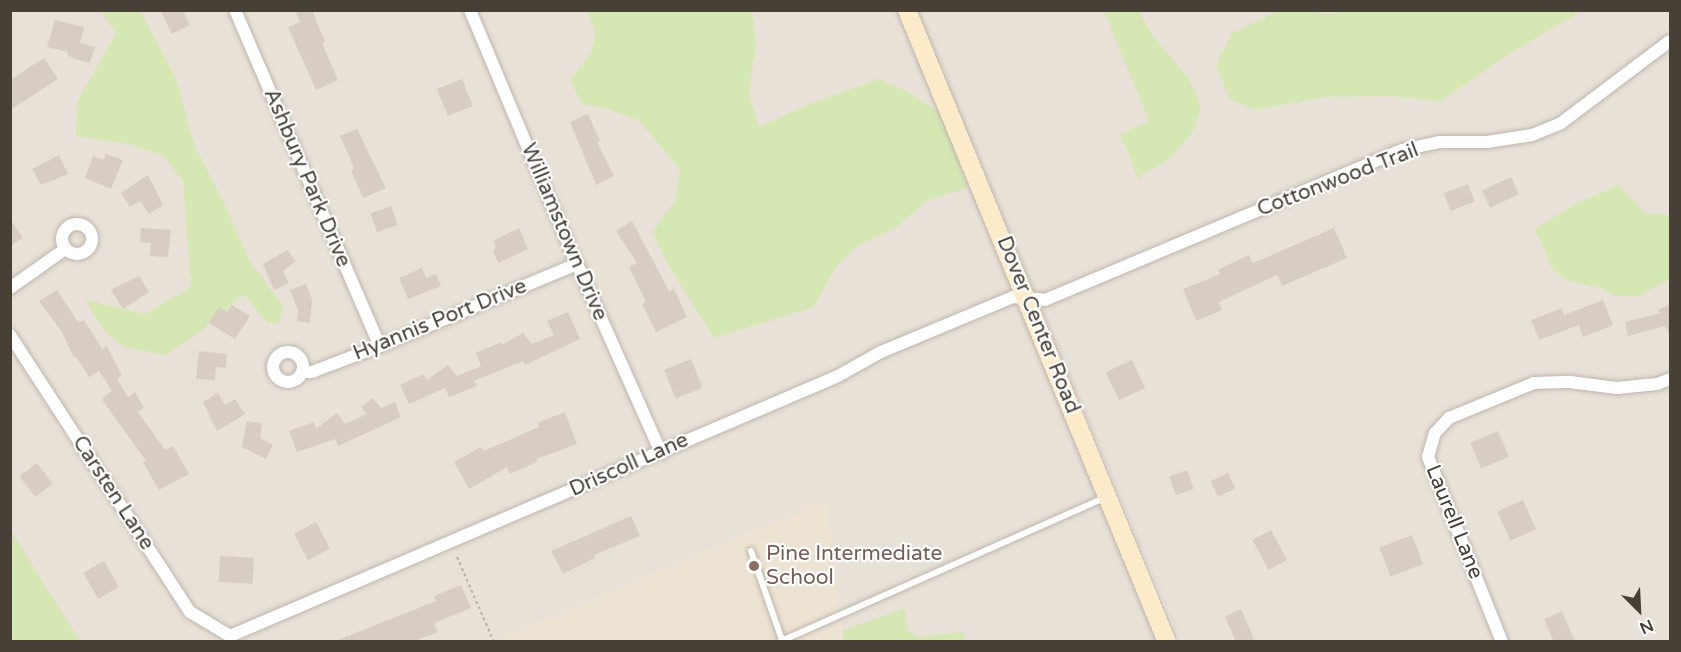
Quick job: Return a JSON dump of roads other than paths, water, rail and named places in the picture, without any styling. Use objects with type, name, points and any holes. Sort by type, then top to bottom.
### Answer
[{"type":"street","name":"Ashbury Park Drive","points":[[235,10],[380,346]]},
{"type":"street","name":"Williamstown Drive","points":[[470,10],[577,264],[661,453]]},
{"type":"street","name":"Dover Center Road","points":[[907,10],[1028,299],[1167,642]]},
{"type":"street","name":"Cottonwood Trail","points":[[1028,299],[1045,300],[1402,150],[1439,142],[1487,142],[1532,135],[1561,123],[1671,41]]},
{"type":"street","points":[[10,288],[65,249]]},
{"type":"street","name":"Hyannis Port Drive","points":[[302,372],[312,372],[380,346],[577,264]]},
{"type":"street","name":"Driscoll Lane","points":[[229,639],[838,376],[881,352],[1013,297],[1028,299]]},
{"type":"street","name":"Carsten Lane","points":[[10,335],[190,612],[229,639]]},
{"type":"street","name":"Laurell Lane","points":[[1502,642],[1428,457],[1435,433],[1449,418],[1534,383],[1570,382],[1617,388],[1657,384],[1671,379]]},
{"type":"lane","points":[[751,551],[781,641],[795,638],[1107,496]]},
{"type":"place","name":"Pine Intermediate School","points":[[754,566]]}]
